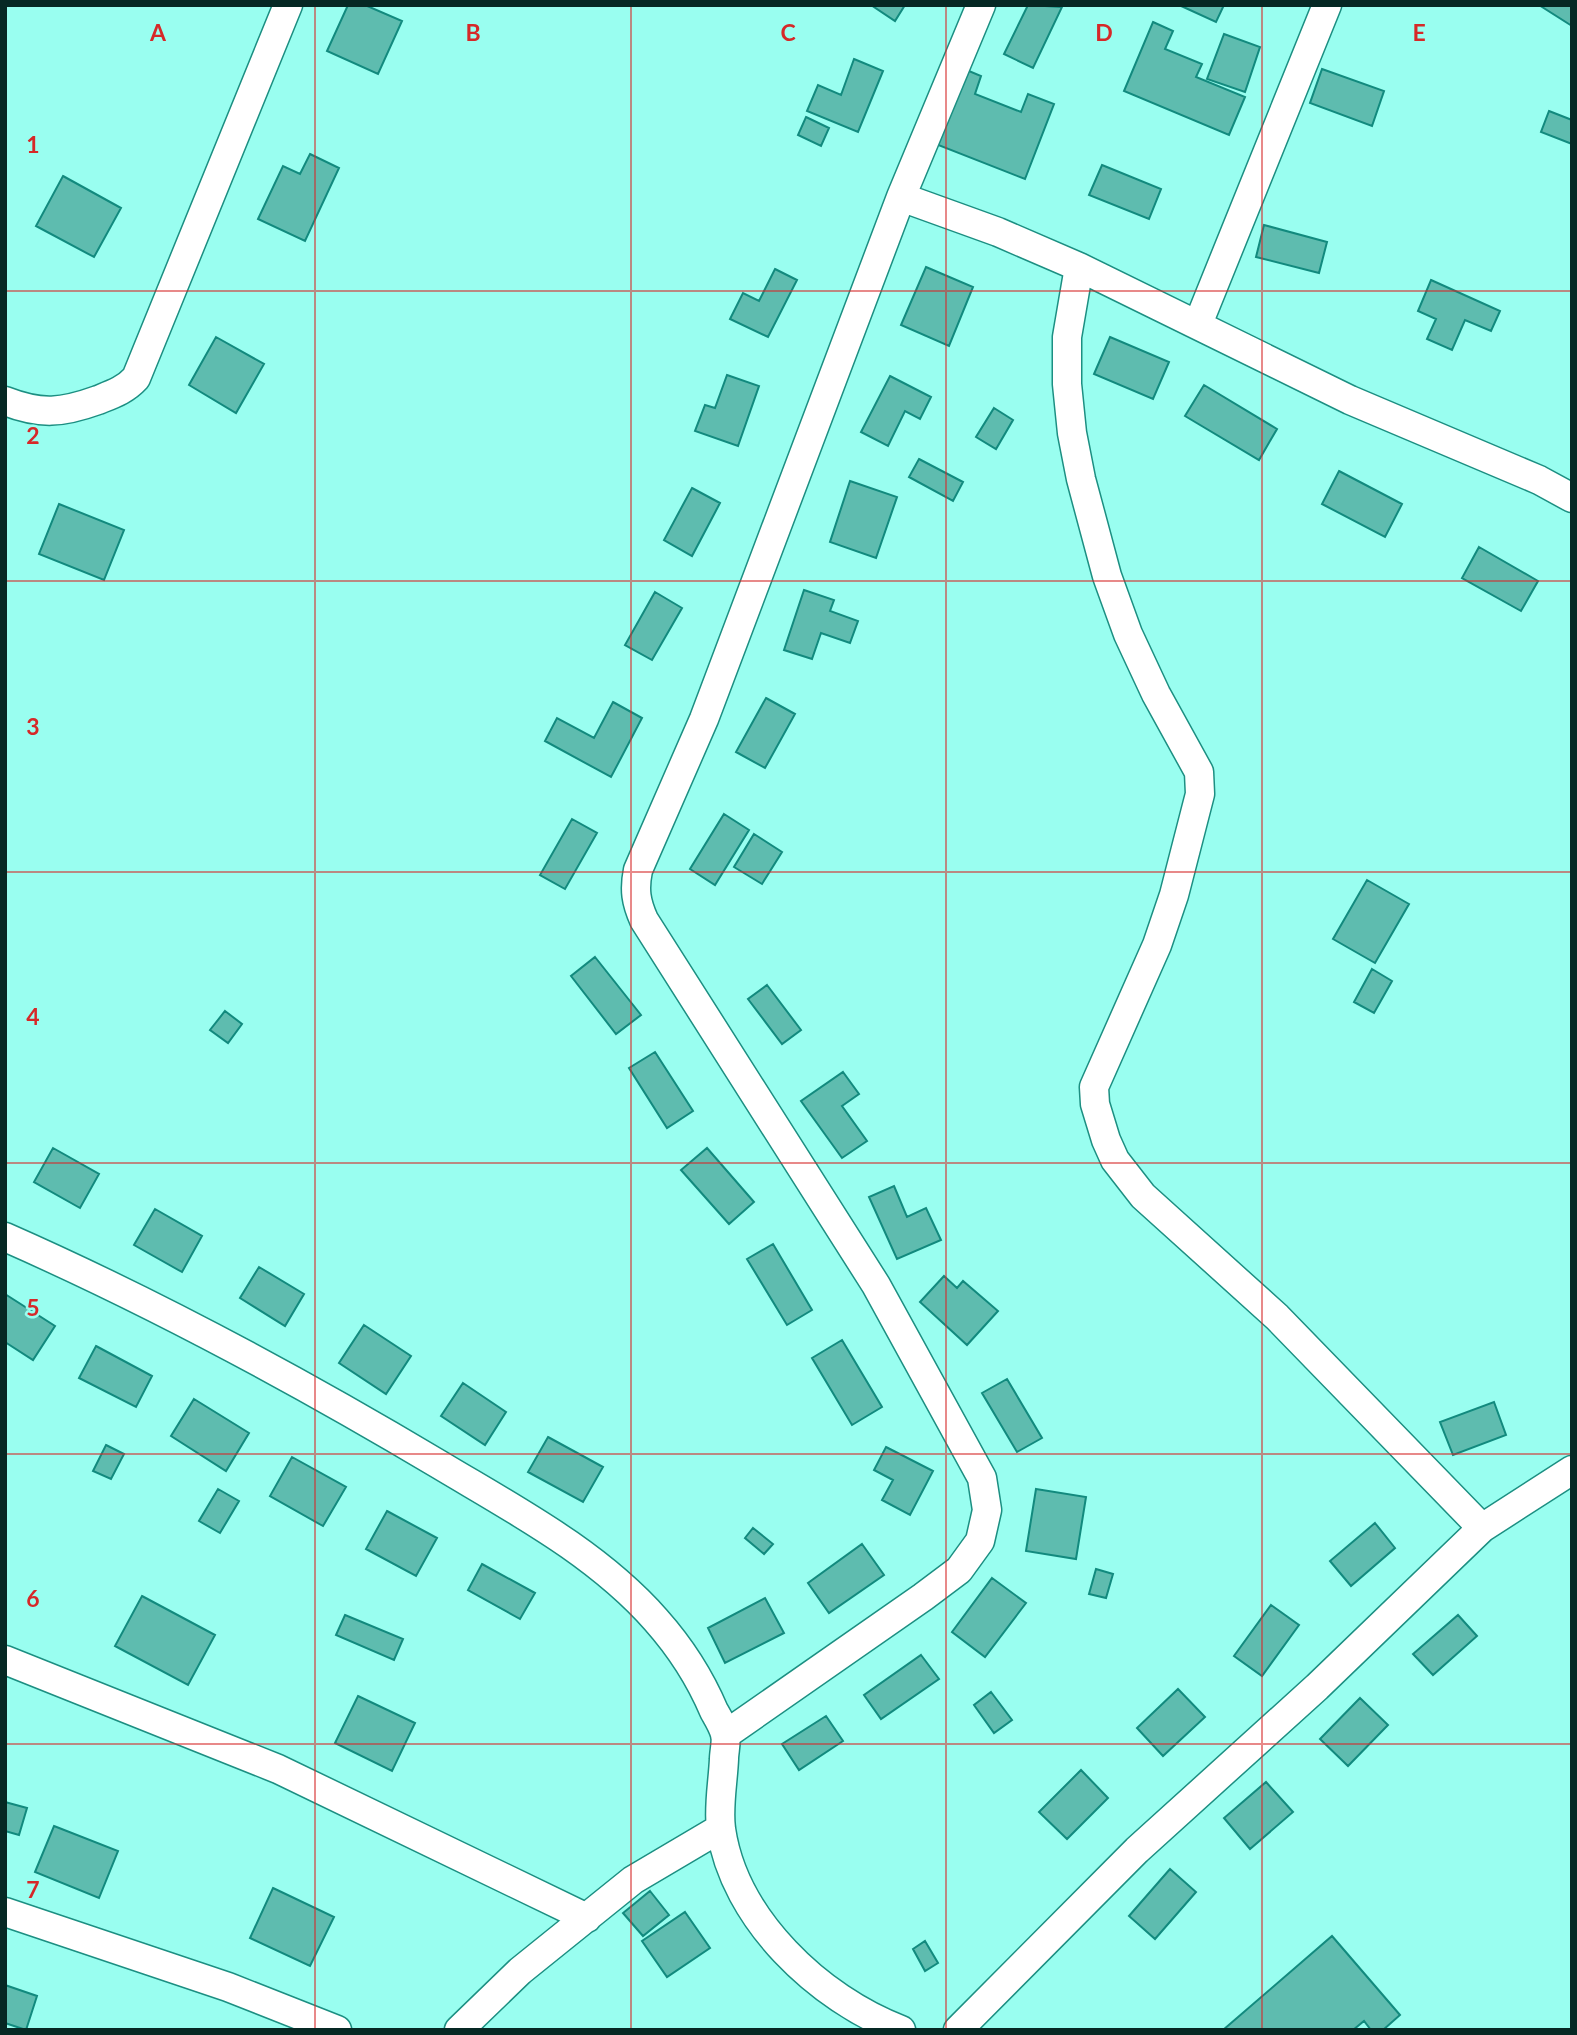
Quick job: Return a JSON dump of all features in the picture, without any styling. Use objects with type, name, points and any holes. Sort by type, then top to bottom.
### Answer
[{"type":"street","points":[[5,401],[27,410],[53,412],[72,409],[126,388],[136,378],[288,5]]},
{"type":"street","points":[[725,1735],[959,1570],[980,1541],[987,1510],[982,1478],[876,1285],[644,920],[637,905],[634,888],[638,870],[704,719],[901,197],[981,5]]},
{"type":"street","points":[[1198,324],[1327,5]]},
{"type":"street","points":[[901,197],[998,232],[1079,267],[1350,400],[1539,480],[1572,498]]},
{"type":"street","points":[[1079,267],[1067,337],[1067,384],[1072,433],[1081,479],[1107,576],[1128,634],[1156,694],[1199,772],[1200,794],[1167,918],[1147,972],[1094,1087],[1095,1104],[1105,1140],[1115,1160],[1143,1196],[1277,1317],[1482,1528]]},
{"type":"street","points":[[5,1237],[183,1323],[330,1399],[549,1531],[608,1573],[657,1621],[701,1681],[725,1735],[721,1828],[729,1859],[748,1900],[772,1939],[819,1982],[873,2018],[901,2030]]},
{"type":"street","points":[[958,2030],[1137,1850],[1317,1687],[1482,1528],[1572,1470]]},
{"type":"street","points":[[5,1660],[278,1769],[587,1918]]},
{"type":"street","points":[[459,2030],[520,1971],[633,1880],[721,1828]]},
{"type":"street","points":[[5,1912],[228,1987],[337,2030]]},
{"type":"building","points":[[348,5],[365,5],[402,21],[378,74],[327,51]]},
{"type":"building","points":[[871,5],[905,5],[895,21]]},
{"type":"building","points":[[1028,5],[1062,7],[1033,68],[1004,54]]},
{"type":"building","points":[[1179,5],[1224,5],[1216,22]]},
{"type":"building","points":[[1539,5],[1572,5],[1572,26]]},
{"type":"building","points":[[1153,22],[1173,31],[1165,49],[1202,64],[1196,77],[1245,97],[1229,135],[1124,91]]},
{"type":"building","points":[[1224,34],[1260,47],[1245,92],[1207,79]]},
{"type":"building","points":[[854,59],[883,71],[858,132],[807,111],[818,85],[841,95]]},
{"type":"building","points":[[957,66],[981,76],[975,94],[1021,112],[1028,94],[1054,104],[1025,179],[928,141]]},
{"type":"building","points":[[1322,69],[1384,91],[1372,126],[1310,103]]},
{"type":"building","points":[[1549,111],[1572,120],[1572,144],[1541,132]]},
{"type":"building","points":[[806,117],[829,128],[821,146],[798,135]]},
{"type":"building","points":[[310,154],[339,168],[305,241],[258,219],[283,166],[300,174]]},
{"type":"building","points":[[1102,165],[1161,189],[1149,219],[1089,195]]},
{"type":"building","points":[[63,176],[121,208],[94,257],[36,226]]},
{"type":"building","points":[[1264,225],[1327,242],[1319,273],[1256,257]]},
{"type":"building","points":[[926,267],[973,287],[949,346],[901,325]]},
{"type":"building","points":[[775,269],[797,280],[768,337],[730,319],[743,293],[759,301]]},
{"type":"building","points":[[1431,280],[1500,311],[1491,331],[1465,320],[1452,350],[1427,339],[1436,319],[1418,311]]},
{"type":"building","points":[[216,337],[264,364],[236,413],[189,385]]},
{"type":"building","points":[[1110,337],[1169,362],[1153,399],[1094,374]]},
{"type":"building","points":[[727,375],[759,386],[738,446],[695,431],[705,405],[715,408]]},
{"type":"building","points":[[890,376],[931,397],[920,419],[905,411],[888,446],[861,432]]},
{"type":"building","points":[[1204,385],[1277,429],[1259,460],[1185,416]]},
{"type":"building","points":[[994,408],[1013,420],[996,449],[976,437]]},
{"type":"building","points":[[919,459],[963,482],[953,501],[909,477]]},
{"type":"building","points":[[1339,471],[1402,504],[1385,537],[1322,504]]},
{"type":"building","points":[[850,481],[897,497],[876,558],[830,542]]},
{"type":"building","points":[[692,488],[720,503],[692,556],[664,540]]},
{"type":"building","points":[[59,504],[124,530],[104,580],[39,554]]},
{"type":"building","points":[[1479,547],[1538,581],[1521,611],[1462,578]]},
{"type":"building","points":[[804,590],[834,600],[830,611],[858,621],[850,643],[821,633],[812,659],[784,650]]},
{"type":"building","points":[[655,592],[682,608],[652,660],[625,645]]},
{"type":"building","points":[[766,698],[795,714],[765,768],[736,752]]},
{"type":"building","points":[[613,702],[642,718],[611,777],[545,741],[557,718],[594,738]]},
{"type":"building","points":[[724,814],[749,830],[715,885],[690,869]]},
{"type":"building","points":[[572,819],[597,833],[565,889],[540,875]]},
{"type":"building","points":[[754,834],[782,852],[762,884],[734,867]]},
{"type":"building","points":[[1367,880],[1409,904],[1375,963],[1333,939]]},
{"type":"building","points":[[595,957],[641,1015],[616,1034],[571,976]]},
{"type":"building","points":[[1372,969],[1392,981],[1374,1013],[1354,1002]]},
{"type":"building","points":[[767,985],[801,1030],[782,1044],[748,999]]},
{"type":"building","points":[[225,1011],[242,1024],[228,1043],[210,1030]]},
{"type":"building","points":[[655,1052],[693,1111],[667,1128],[629,1068]]},
{"type":"building","points":[[843,1072],[859,1094],[842,1106],[867,1141],[842,1158],[801,1101]]},
{"type":"building","points":[[53,1148],[99,1174],[80,1208],[34,1182]]},
{"type":"building","points":[[707,1148],[754,1202],[729,1224],[681,1170]]},
{"type":"building","points":[[894,1186],[907,1217],[926,1208],[941,1240],[897,1259],[869,1197]]},
{"type":"building","points":[[155,1209],[202,1236],[182,1272],[134,1245]]},
{"type":"building","points":[[773,1244],[812,1310],[787,1325],[747,1259]]},
{"type":"building","points":[[259,1267],[304,1294],[285,1326],[240,1298]]},
{"type":"building","points":[[944,1276],[957,1288],[963,1281],[998,1311],[967,1345],[920,1302]]},
{"type":"building","points":[[5,1294],[55,1326],[33,1360],[5,1342]]},
{"type":"building","points":[[364,1325],[411,1356],[386,1394],[339,1363]]},
{"type":"building","points":[[842,1340],[882,1407],[852,1425],[812,1358]]},
{"type":"building","points":[[96,1346],[152,1376],[136,1407],[79,1378]]},
{"type":"building","points":[[1007,1379],[1042,1438],[1017,1452],[982,1393]]},
{"type":"building","points":[[463,1383],[506,1412],[485,1445],[441,1416]]},
{"type":"building","points":[[194,1399],[249,1433],[226,1471],[171,1436]]},
{"type":"building","points":[[1494,1402],[1506,1435],[1453,1455],[1440,1422]]},
{"type":"building","points":[[548,1437],[603,1467],[583,1502],[528,1472]]},
{"type":"building","points":[[106,1445],[124,1454],[111,1479],[93,1471]]},
{"type":"building","points":[[886,1447],[933,1471],[910,1515],[882,1500],[893,1480],[874,1470]]},
{"type":"building","points":[[292,1457],[346,1487],[323,1526],[270,1496]]},
{"type":"building","points":[[218,1489],[239,1501],[220,1533],[199,1521]]},
{"type":"building","points":[[1036,1489],[1086,1497],[1076,1559],[1026,1551]]},
{"type":"building","points":[[387,1511],[437,1538],[416,1576],[366,1549]]},
{"type":"building","points":[[1375,1523],[1395,1548],[1351,1586],[1330,1561]]},
{"type":"building","points":[[753,1528],[773,1544],[764,1554],[745,1538]]},
{"type":"building","points":[[862,1544],[884,1575],[829,1613],[808,1583]]},
{"type":"building","points":[[482,1564],[535,1593],[520,1619],[468,1590]]},
{"type":"building","points":[[1096,1569],[1113,1574],[1106,1598],[1089,1594]]},
{"type":"building","points":[[992,1578],[1026,1603],[985,1657],[952,1632]]},
{"type":"building","points":[[142,1596],[215,1635],[188,1685],[115,1646]]},
{"type":"building","points":[[765,1598],[784,1633],[725,1663],[708,1628]]},
{"type":"building","points":[[1271,1605],[1299,1625],[1262,1676],[1234,1656]]},
{"type":"building","points":[[345,1615],[403,1639],[394,1660],[336,1635]]},
{"type":"building","points":[[1458,1615],[1477,1636],[1433,1675],[1413,1654]]},
{"type":"building","points":[[921,1655],[939,1679],[881,1719],[864,1695]]},
{"type":"building","points":[[1178,1689],[1205,1717],[1163,1756],[1137,1728]]},
{"type":"building","points":[[991,1692],[1012,1720],[994,1733],[974,1705]]},
{"type":"building","points":[[358,1696],[415,1723],[392,1771],[335,1743]]},
{"type":"building","points":[[1360,1698],[1388,1725],[1348,1766],[1320,1739]]},
{"type":"building","points":[[826,1716],[843,1741],[799,1770],[782,1744]]},
{"type":"building","points":[[1081,1770],[1108,1798],[1067,1839],[1039,1812]]},
{"type":"building","points":[[1266,1782],[1293,1812],[1250,1849],[1224,1818]]},
{"type":"building","points":[[5,1802],[27,1808],[19,1835],[5,1831]]},
{"type":"building","points":[[54,1826],[118,1851],[99,1898],[35,1872]]},
{"type":"building","points":[[1170,1869],[1196,1892],[1155,1939],[1129,1916]]},
{"type":"building","points":[[273,1888],[334,1917],[310,1966],[250,1938]]},
{"type":"building","points":[[650,1891],[669,1915],[643,1936],[623,1913]]},
{"type":"building","points":[[685,1912],[710,1948],[667,1977],[642,1941]]},
{"type":"building","points":[[1332,1936],[1400,2015],[1383,2030],[1371,2030],[1364,2021],[1353,2030],[1223,2030]]},
{"type":"building","points":[[925,1941],[938,1963],[925,1971],[913,1949]]},
{"type":"building","points":[[5,1985],[37,1996],[26,2030],[5,2023]]}]
